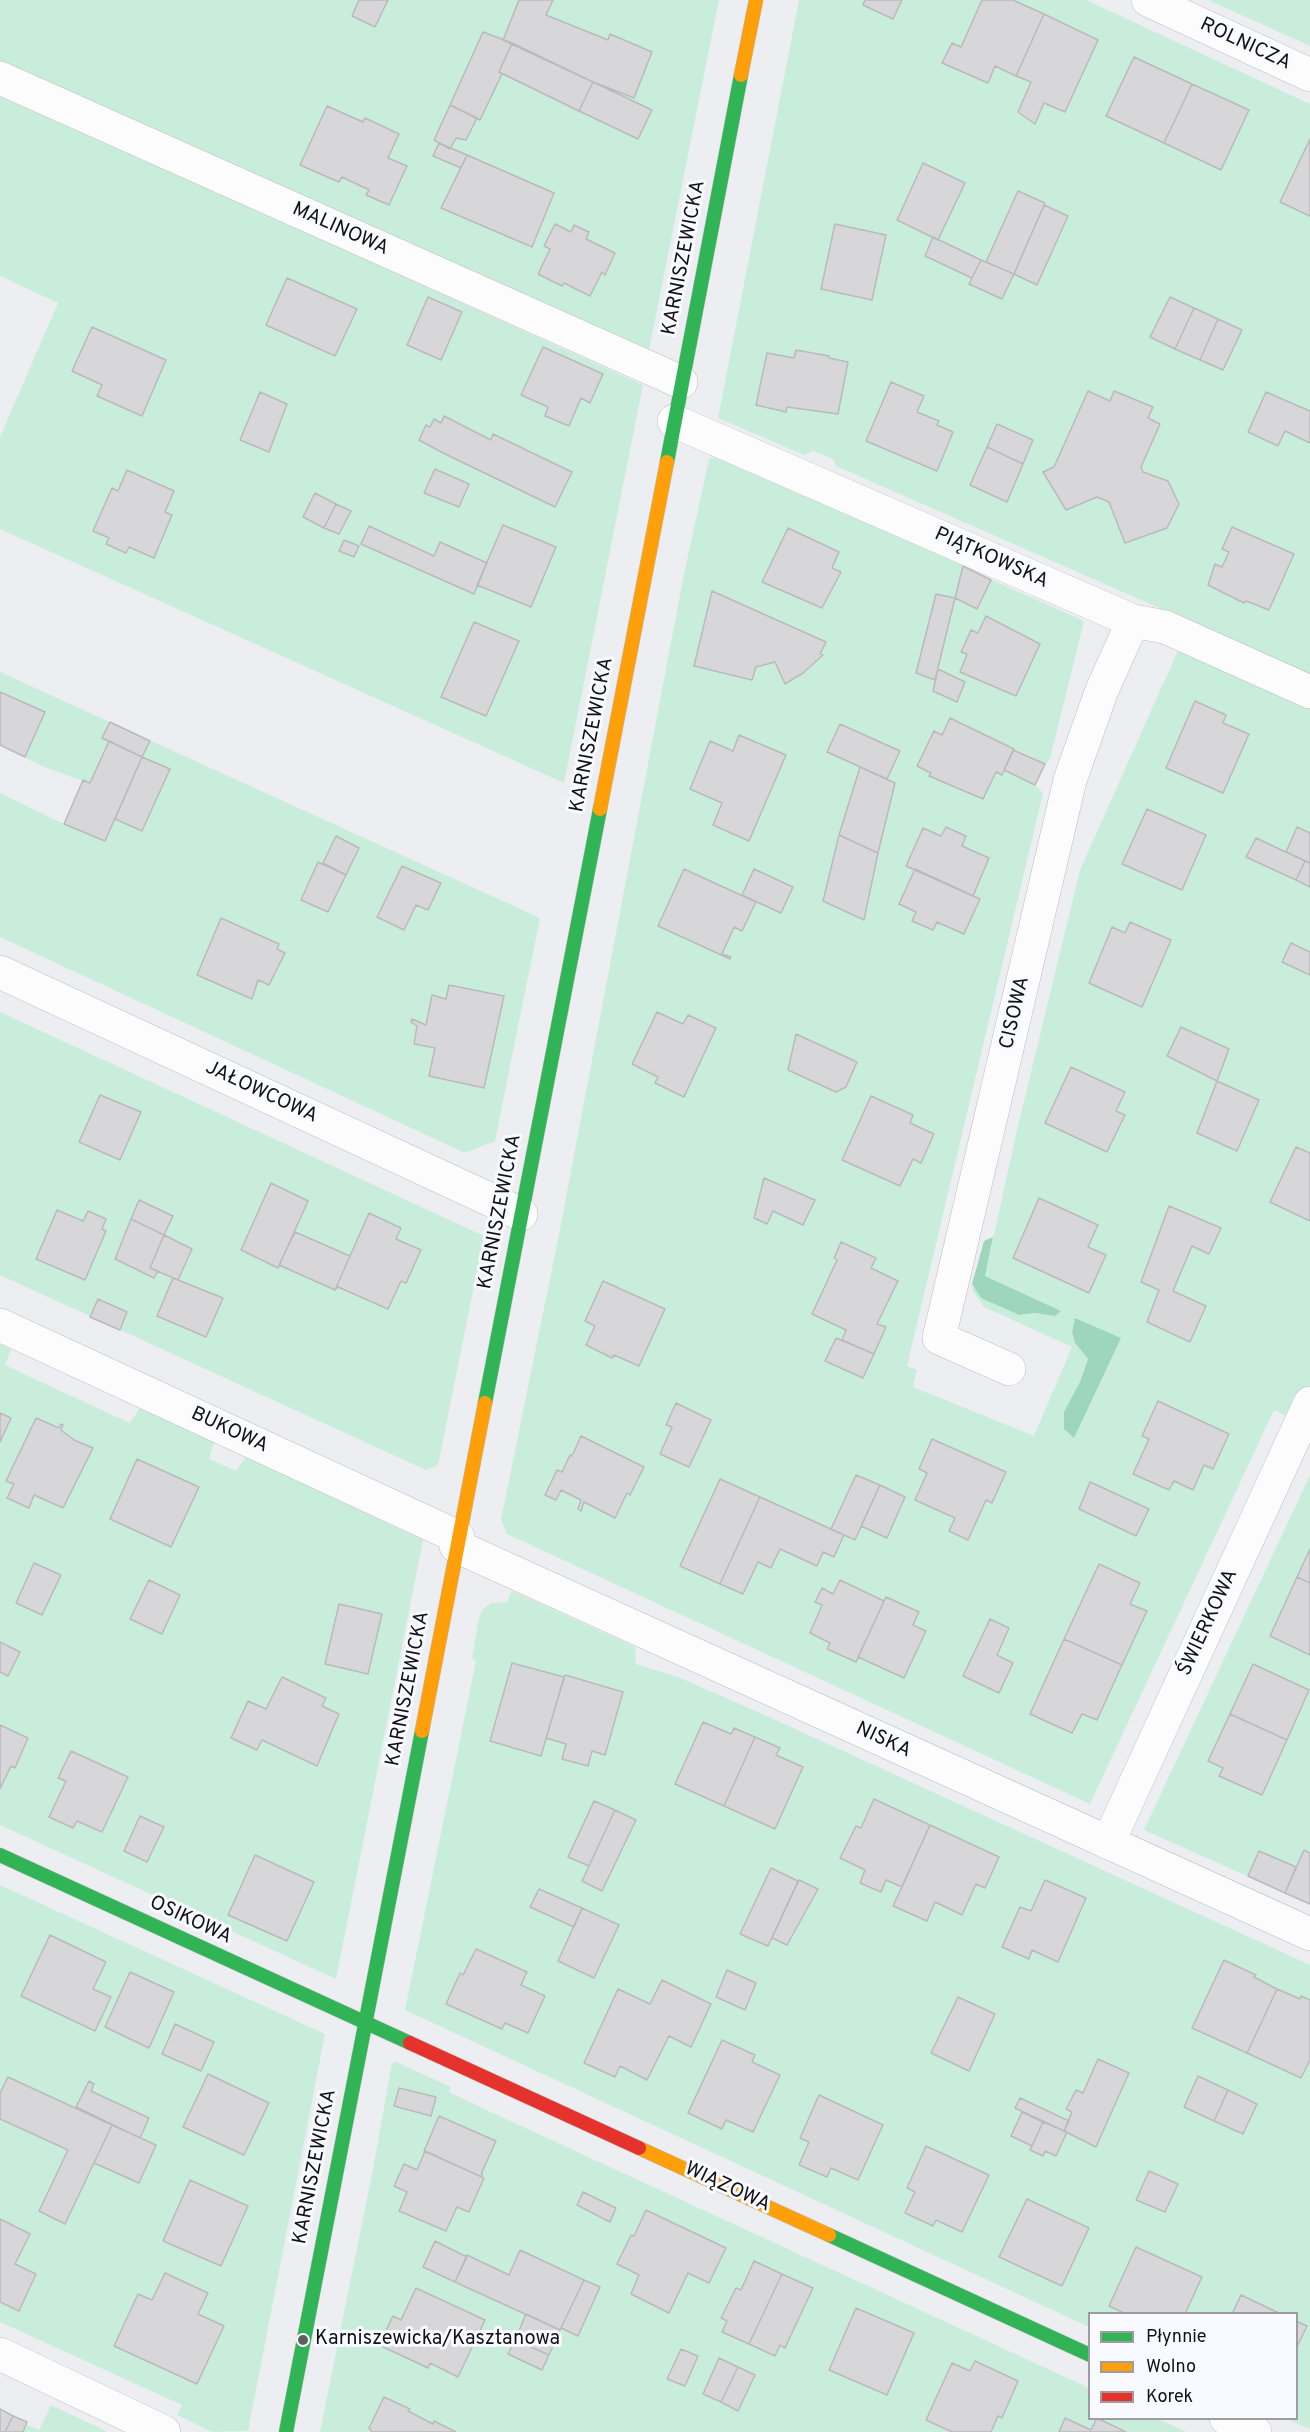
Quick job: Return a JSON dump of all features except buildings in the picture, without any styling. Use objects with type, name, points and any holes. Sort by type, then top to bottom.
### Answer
[{"type":"street","name":"KARNISZEWICKA","points":[[286,2432],[756,0]]},
{"type":"street","name":"ROLNICZA","points":[[1148,0],[1310,75]]},
{"type":"street","name":"MALINOWA","points":[[0,78],[681,382]]},
{"type":"street","name":"PIĄTKOWSKA","points":[[674,421],[1133,621],[1165,627],[1310,692]]},
{"type":"street","name":"CISOWA","points":[[1009,1369],[939,1338],[1070,780],[1102,690],[1133,621]]},
{"type":"street","name":"JAŁOWCOWA","points":[[0,972],[521,1214]]},
{"type":"street","name":"BUKOWA","points":[[0,1325],[457,1541]]},
{"type":"street","name":"ŚWIERKOWA","points":[[1108,1843],[1310,1403]]},
{"type":"street","name":"NISKA","points":[[457,1541],[1108,1843],[1310,1934]]},
{"type":"street","name":"OSIKOWA","points":[[0,1855],[339,2011],[364,2020]]},
{"type":"street","name":"WIĄZOWA","points":[[364,2020],[1088,2355]]},
{"type":"street","points":[[0,2355],[164,2432]]},
{"type":"street","points":[[1230,2420],[1255,2432]]},
{"type":"green space","points":[[0,0],[719,0],[649,350],[0,71]]},
{"type":"green space","points":[[799,0],[1086,0],[1310,104],[1310,678],[1173,614],[836,466],[833,459],[813,451],[804,455],[718,418]]},
{"type":"green space","points":[[1208,0],[1310,0],[1310,46]]},
{"type":"green space","points":[[0,94],[643,385],[564,783],[0,529],[0,437],[58,303],[0,276]]},
{"type":"green space","points":[[716,457],[964,562],[963,567],[1084,621],[1050,759],[1045,764],[1035,785],[1043,793],[907,1366],[917,1370],[913,1387],[1034,1436],[1072,1347],[984,1307],[973,1291],[972,1284],[981,1298],[1019,1315],[1035,1313],[1055,1316],[1060,1311],[985,1276],[1016,1134],[1080,870],[1180,646],[1310,703],[1310,1427],[1274,1410],[1090,1804],[507,1534],[501,1520],[560,1229],[683,579],[709,459]],"holes":[[[1075,1318],[1121,1339],[1080,1382],[1088,1359],[1075,1343],[1072,1332]]]},
{"type":"green space","points":[[0,672],[540,918],[495,1141],[465,1153],[0,937],[0,793],[64,824],[83,781],[42,766],[0,745]]},
{"type":"green space","points":[[0,1012],[484,1236],[438,1465],[426,1470],[0,1275]]},
{"type":"green space","points":[[993,1237],[985,1276],[1061,1311],[1055,1316],[1035,1313],[1019,1315],[981,1298],[972,1284],[984,1241]]},
{"type":"green space","points":[[1075,1318],[1121,1338],[1074,1438],[1064,1429],[1064,1412],[1080,1382],[1088,1359],[1075,1343],[1072,1332]]},
{"type":"green space","points":[[0,1344],[11,1349],[5,1365],[30,1377],[130,1423],[141,1406],[214,1442],[209,1459],[236,1471],[246,1457],[423,1540],[336,1979],[0,1825]]},
{"type":"green space","points":[[1310,1475],[1310,1904],[1144,1830]]},
{"type":"green space","points":[[512,1591],[635,1647],[636,1664],[678,1677],[767,1716],[1310,1965],[1310,2429],[1289,2420],[1298,2420],[1298,2312],[1088,2312],[1088,2327],[405,2010],[476,1661],[472,1658],[479,1618],[483,1609],[491,1603],[507,1602]]},
{"type":"green space","points":[[0,1885],[325,2034],[248,2431],[212,2432],[177,2415],[182,2405],[0,2322]]},
{"type":"green space","points":[[396,2062],[451,2087],[449,2092],[495,2114],[1088,2388],[1088,2420],[1160,2420],[1187,2432],[320,2432],[392,2063]]},
{"type":"green space","points":[[51,2405],[108,2432],[0,2432],[0,2412],[39,2430]]},
{"type":"traffic: fast","points":[[667,462],[741,75]]},
{"type":"traffic: fast","points":[[485,1403],[600,809]]},
{"type":"traffic: fast","points":[[286,2432],[422,1731]]},
{"type":"traffic: fast","points":[[0,1855],[410,2043]]},
{"type":"traffic: fast","points":[[829,2235],[1088,2354]]},
{"type":"traffic: slow","points":[[741,75],[756,0]]},
{"type":"traffic: slow","points":[[600,809],[667,462]]},
{"type":"traffic: slow","points":[[422,1731],[485,1403]]},
{"type":"traffic: slow","points":[[639,2148],[829,2235]]},
{"type":"traffic: jam","points":[[410,2043],[639,2148]]},
{"type":"place","name":"Karniszewicka/Kasztanowa","points":[[303,2340]]}]
